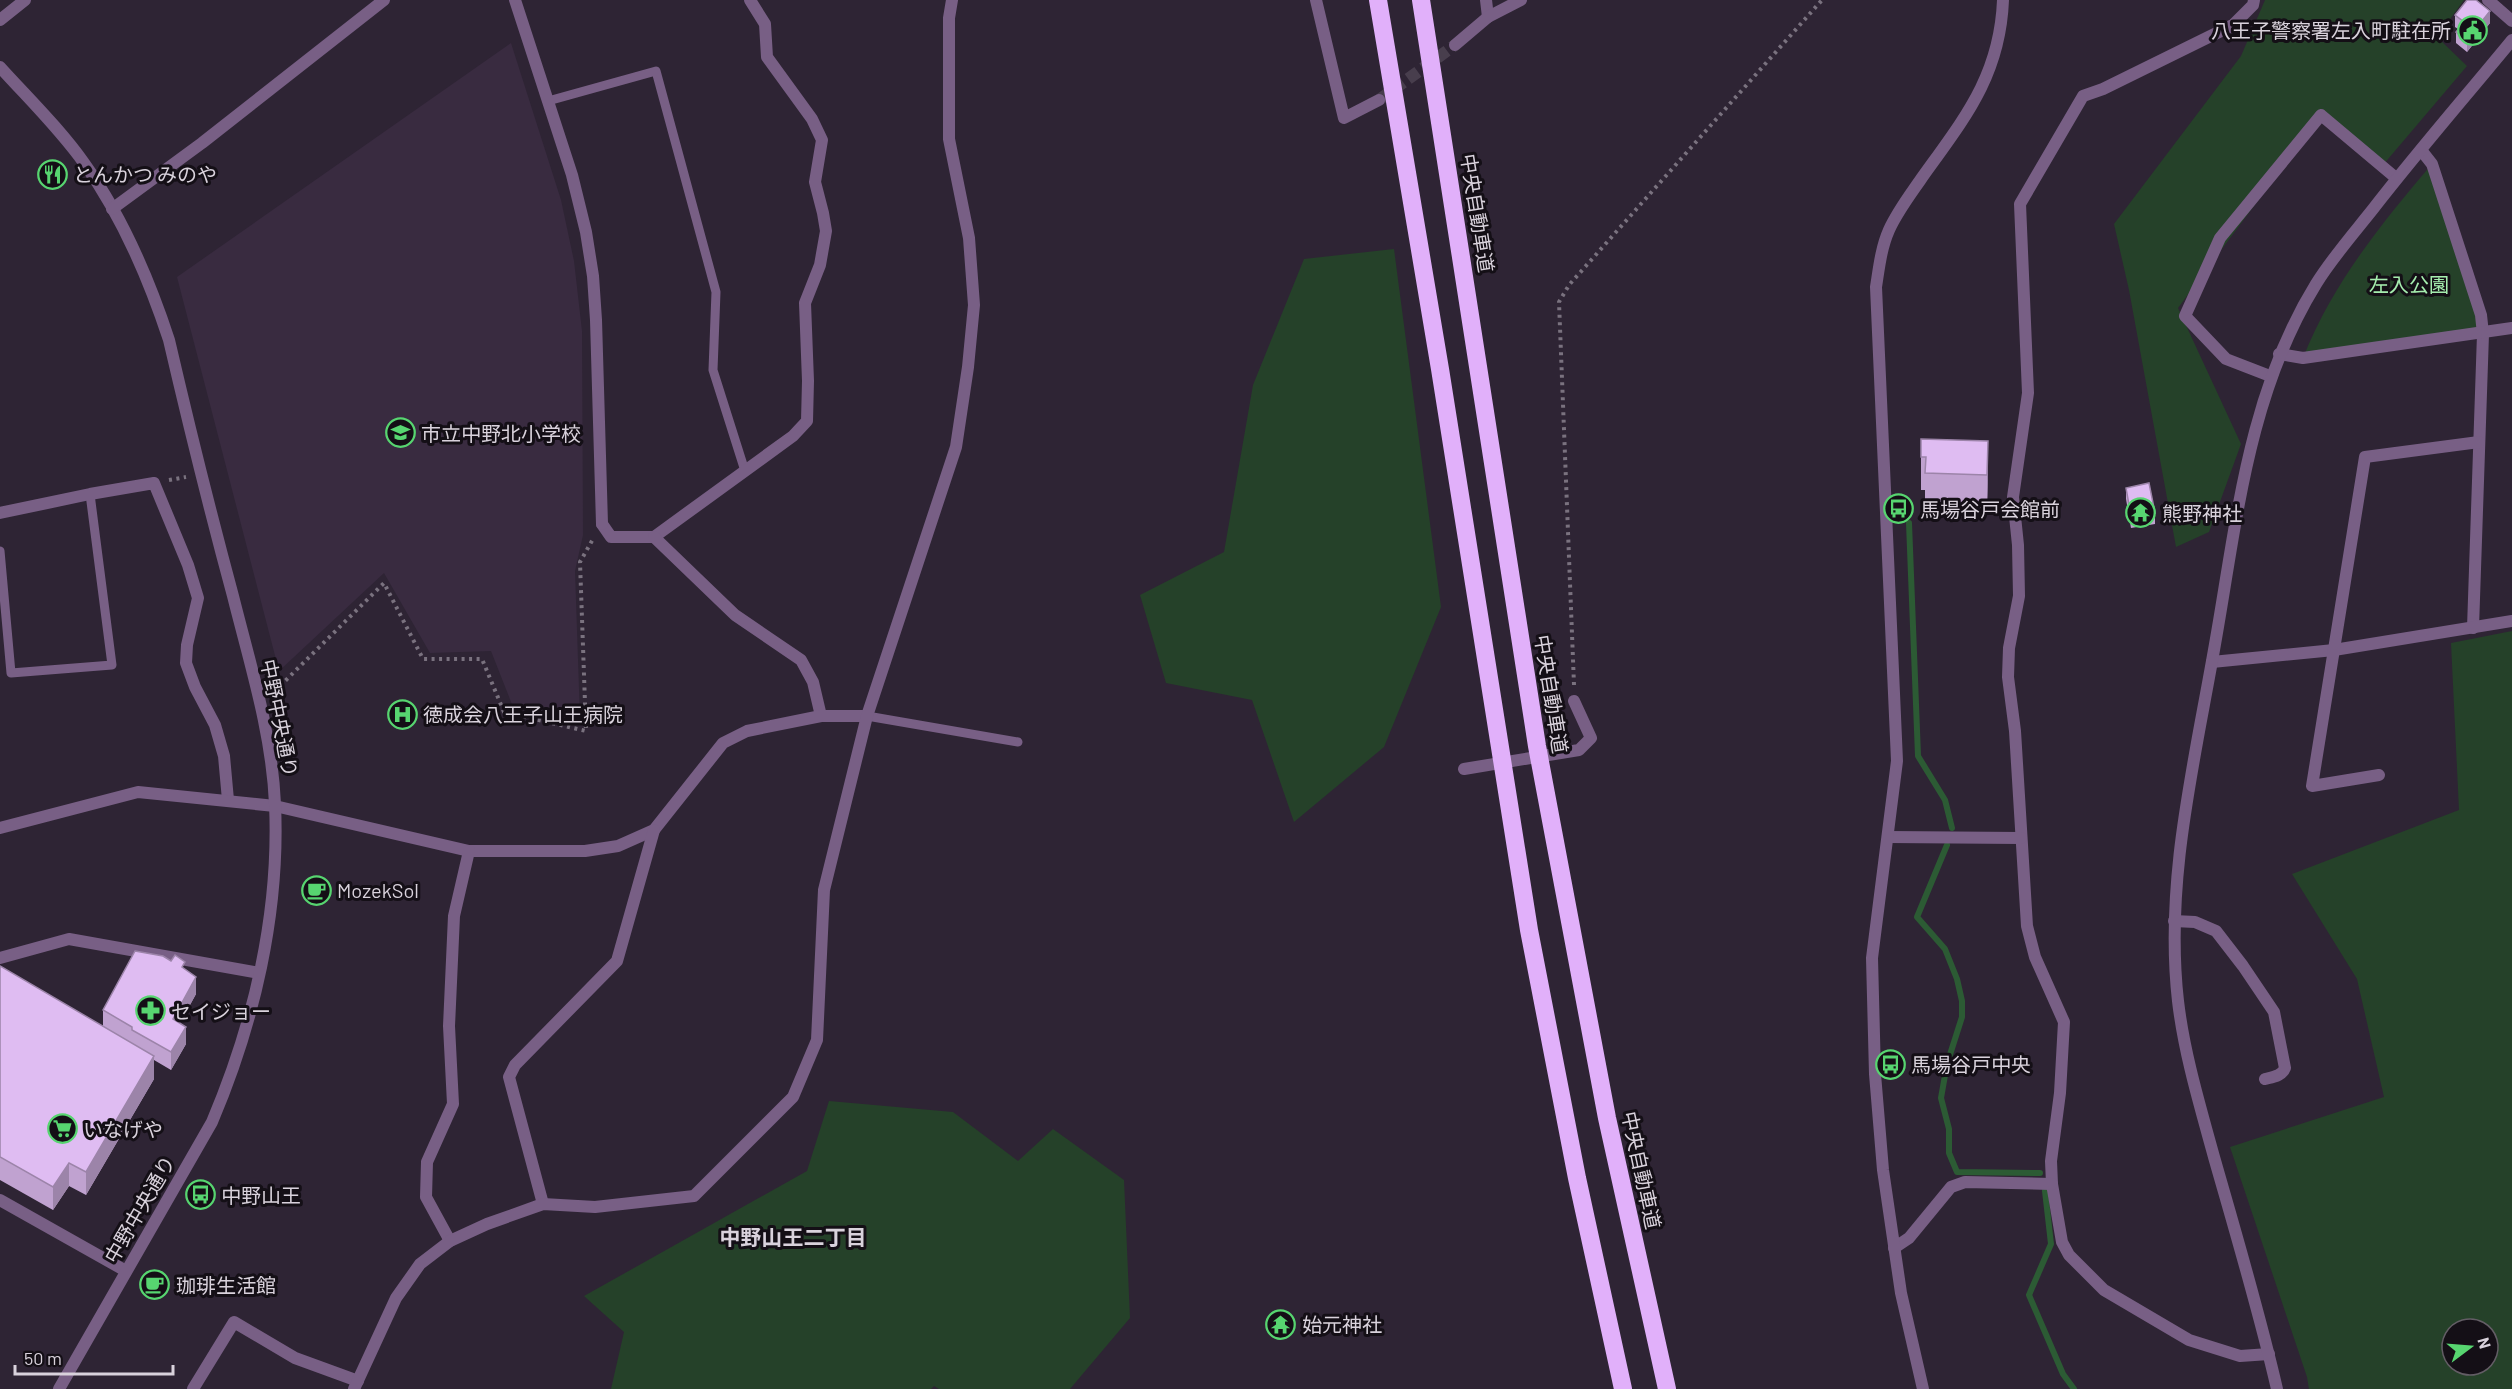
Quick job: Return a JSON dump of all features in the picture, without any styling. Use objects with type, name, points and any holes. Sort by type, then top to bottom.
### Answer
[{"type":"highway","points":[[1378,0],[1442,380],[1529,930],[1576,1178],[1623,1389]]},
{"type":"highway","name":"中央自動車道","points":[[1421,0],[1537,746],[1607,1118],[1667,1389]]},
{"type":"street","points":[[0,20],[25,0]]},
{"type":"street","points":[[112,209],[202,144],[384,0]]},
{"type":"street","points":[[515,0],[580,204],[593,276],[602,524],[611,537],[654,537],[793,435],[807,421],[805,303],[820,265],[826,231],[824,213],[815,182],[822,140],[812,119],[767,57],[765,24],[750,0]]},
{"type":"street","points":[[193,1389],[234,1322],[295,1358],[356,1385],[396,1298],[420,1264],[450,1240],[543,1204],[595,1207],[694,1196],[793,1097],[817,1040],[824,890],[867,716],[956,447],[968,367],[974,305],[969,238],[949,138],[949,18],[952,0]]},
{"type":"street","points":[[1316,0],[1344,118],[1379,100]]},
{"type":"street","points":[[1486,0],[1488,17]]},
{"type":"street","points":[[1455,45],[1488,17],[1521,0]]},
{"type":"street","points":[[1923,1389],[1905,1318],[1879,1139],[1872,958],[1897,761],[1876,287],[1881,255],[1889,230],[1910,195],[1974,105],[1989,74],[1999,35],[2003,0]]},
{"type":"street","points":[[2254,0],[2253,5],[2233,25],[2103,89],[2083,96],[2020,204],[2028,393],[2013,497],[2018,545],[2019,596],[2010,648],[2008,676],[2015,731],[2027,926],[2035,957],[2064,1022],[2060,1094],[2051,1161],[2052,1184],[2062,1242],[2069,1255],[2104,1290],[2188,1340],[2240,1356],[2269,1354]]},
{"type":"street","points":[[2488,0],[2512,21]]},
{"type":"street","points":[[2277,1389],[2191,1069],[2178,1002],[2174,921],[2179,857],[2235,518],[2270,376],[2316,284],[2397,178],[2512,40]]},
{"type":"street","name":"中野中央通り","points":[[0,67],[84,163],[112,209],[155,298],[169,340],[258,694],[272,764],[275,806],[267,939],[234,1067],[212,1122],[59,1389]]},
{"type":"street","points":[[2270,376],[2226,359],[2185,316],[2220,238],[2321,116],[2397,178]]},
{"type":"street","points":[[2421,150],[2432,164],[2481,315],[2483,334],[2473,628]]},
{"type":"street","points":[[2279,354],[2303,358],[2483,334],[2512,328]]},
{"type":"street","points":[[2379,775],[2312,786],[2365,457],[2479,442]]},
{"type":"street","points":[[0,513],[154,483],[188,564],[198,598],[186,663],[195,687],[215,725],[224,756],[228,800]]},
{"type":"street","points":[[654,537],[735,615],[801,660],[813,682],[821,716]]},
{"type":"street","points":[[2212,662],[2334,650],[2512,621]]},
{"type":"street","points":[[1464,769],[1579,750],[1591,738],[1574,701]]},
{"type":"street","points":[[543,1204],[509,1077],[515,1065],[617,961],[654,830],[723,742],[747,731],[821,716],[867,716]]},
{"type":"street","points":[[0,828],[138,792],[275,806],[469,851],[585,851],[618,846],[654,830]]},
{"type":"street","points":[[1888,837],[2021,838]]},
{"type":"street","points":[[450,1240],[426,1197],[428,1162],[453,1104],[449,1026],[454,916],[469,851]]},
{"type":"street","points":[[2174,921],[2195,922],[2216,932],[2274,1012],[2285,1068],[2278,1075],[2265,1078]]},
{"type":"street","points":[[0,958],[69,939],[259,973]]},
{"type":"street","points":[[1894,1248],[1910,1238],[1951,1187],[1965,1182],[2052,1184]]},
{"type":"street","points":[[0,1200],[126,1271]]},
{"type":"lane","points":[[548,101],[656,71],[716,292],[713,370],[745,471]]},
{"type":"lane","points":[[0,551],[11,673],[112,665],[90,494]]},
{"type":"lane","points":[[867,716],[1018,742]]},
{"type":"path","points":[[1574,701],[1559,302],[1569,285],[1822,0]]},
{"type":"path","points":[[154,483],[201,474]]},
{"type":"path","points":[[258,694],[281,685],[384,583],[423,659],[482,659],[504,712],[586,731],[580,562],[602,524]]},
{"type":"shaded area","name":"市立中野北小学校","points":[[511,43],[561,200],[574,261],[582,331],[583,535],[575,571],[580,719],[513,707],[491,651],[430,653],[384,573],[279,671],[177,277]]},
{"type":"green space","points":[[2265,0],[2464,0],[2437,37],[2467,66],[2383,165],[2321,116],[2178,308],[2241,444],[2209,532],[2176,547],[2129,290],[2114,224],[2241,56]]},
{"type":"green space","name":"左入公園","points":[[2432,164],[2483,334],[2303,358],[2328,305],[2343,280],[2376,232]]},
{"type":"green space","points":[[1394,249],[1441,607],[1384,747],[1294,822],[1252,700],[1166,683],[1140,595],[1224,552],[1253,385],[1304,259]]},
{"type":"green space","points":[[2512,631],[2512,1389],[2309,1389],[2307,1377],[2230,1147],[2384,1097],[2357,979],[2292,874],[2459,810],[2451,643]]},
{"type":"green space","points":[[829,1101],[953,1112],[1018,1161],[1053,1129],[1124,1180],[1130,1318],[1070,1389],[939,1389],[934,1386],[931,1389],[611,1389],[624,1332],[584,1296],[807,1171]]},
{"type":"building","points":[[2467,0],[2476,0],[2490,11],[2467,40],[2456,32],[2464,22],[2455,15]]},
{"type":"building","points":[[1921,439],[1988,441],[1987,475],[1925,473],[1926,457],[1921,457]]},
{"type":"building","points":[[2149,483],[2155,513],[2131,516],[2126,488]]},
{"type":"building","name":"セイジョー","points":[[135,951],[163,956],[171,961],[175,955],[185,962],[182,967],[196,977],[173,1019],[186,1027],[171,1052],[103,1010]]},
{"type":"building","name":"いなげや","points":[[0,966],[154,1056],[86,1172],[69,1163],[53,1187],[0,1157]]},
{"type":"waterway","points":[[1909,523],[1918,756],[1945,800],[1952,828]]},
{"type":"waterway","points":[[1947,845],[1917,917],[1945,949],[1957,979],[1962,1001],[1962,1017],[1947,1064],[1941,1098],[1949,1129],[1949,1153],[1957,1172],[2040,1173]]},
{"type":"waterway","points":[[2045,1191],[2051,1244],[2029,1295],[2063,1374],[2074,1389]]},
{"type":"tunnel","points":[[1379,100],[1455,45]]},
{"type":"place","name":"八王子警察署左入町駐在所","points":[[2472,30]]},
{"type":"place","name":"とんかつ みのや","points":[[52,174]]},
{"type":"place","name":"市立中野北小学校","points":[[400,433]]},
{"type":"place","name":"馬場谷戸会館前","points":[[1899,509]]},
{"type":"place","name":"熊野神社","points":[[2141,513]]},
{"type":"place","name":"徳成会八王子山王病院","points":[[402,714]]},
{"type":"place","name":"MozekSol","points":[[316,890]]},
{"type":"place","name":"セイジョー","points":[[150,1011]]},
{"type":"place","name":"馬場谷戸中央","points":[[1890,1064]]},
{"type":"place","name":"いなげや","points":[[62,1129]]},
{"type":"place","name":"中野山王","points":[[200,1195]]},
{"type":"place","name":"珈琲生活館","points":[[155,1285]]},
{"type":"place","name":"始元神社","points":[[1281,1324]]},
{"type":"district","name":"中野山王二丁目","points":[[793,1236]]}]
